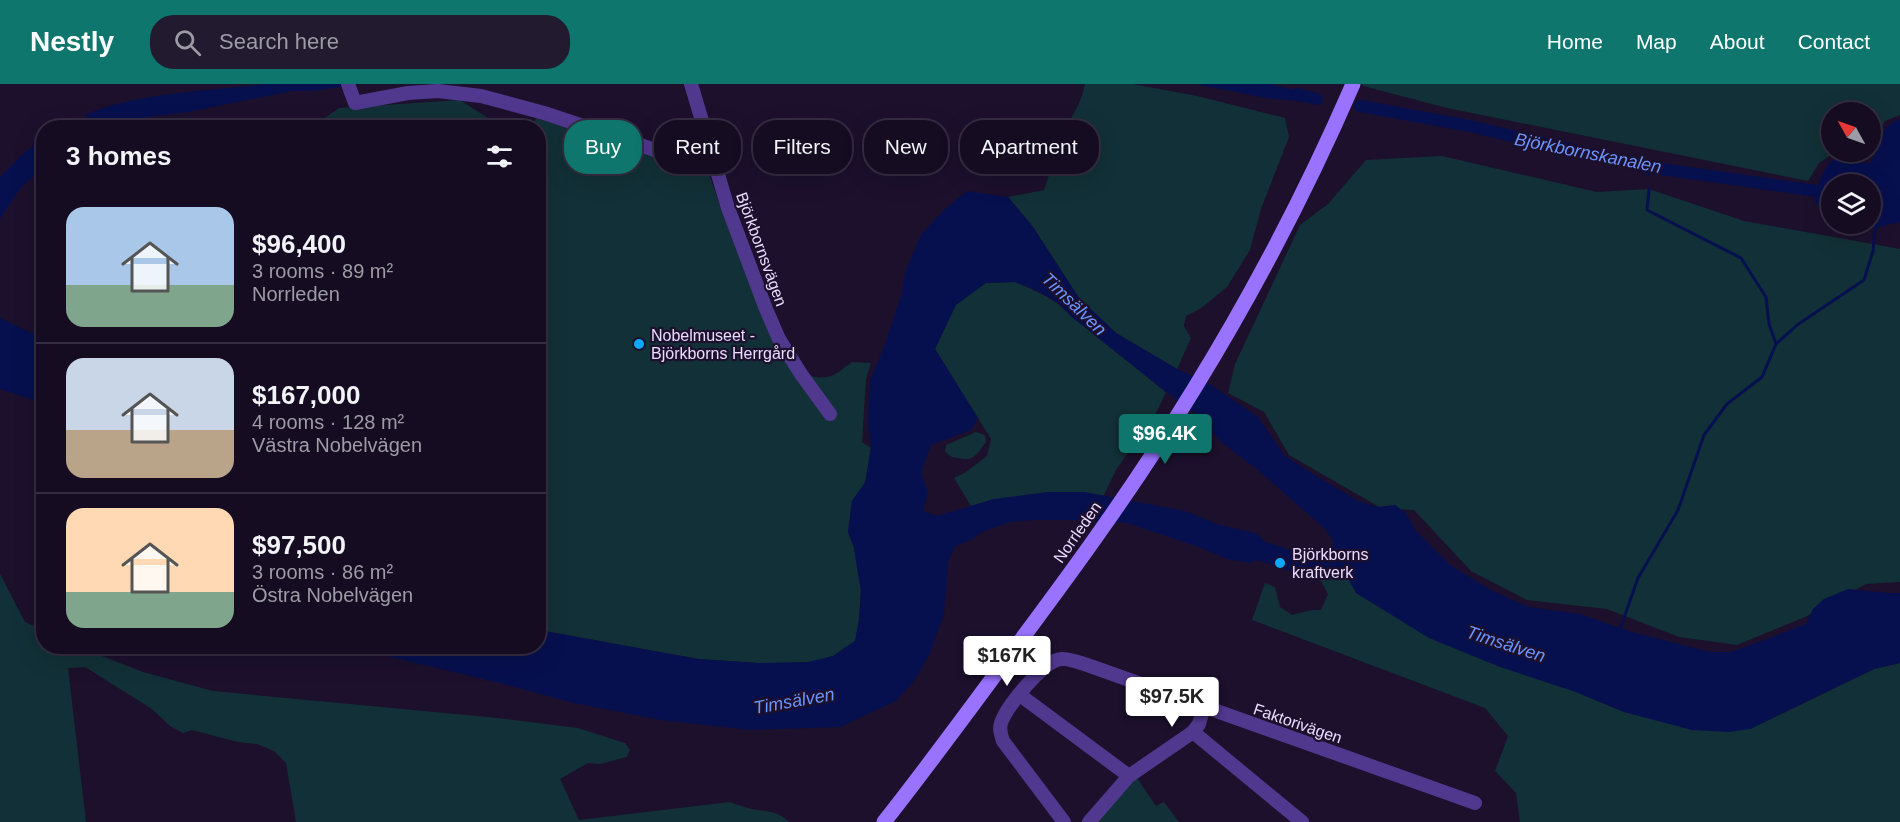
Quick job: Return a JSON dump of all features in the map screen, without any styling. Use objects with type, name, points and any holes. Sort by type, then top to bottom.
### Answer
[{"type":"street","name":"Björkbornsvägen","points":[[690,84],[701,120]]},
{"type":"street","name":"Norrleden","points":[[884,822],[954,731],[1101,530],[1177,416],[1278,242],[1353,84]]},
{"type":"street","points":[[349,86],[355,103],[418,93],[438,92],[481,96],[544,113],[654,150]]},
{"type":"street","name":"Björkbornsvägen","points":[[718,174],[738,237],[779,339],[830,414]]},
{"type":"street","name":"Faktorivägen","points":[[1020,695],[1035,675],[1048,664],[1061,658],[1093,667],[1475,803]]},
{"type":"street","points":[[1064,822],[1003,741],[999,730],[1001,720],[1020,695],[1129,776]]},
{"type":"street","points":[[1089,822],[1129,776],[1193,732],[1199,724],[1204,707]]},
{"type":"street","points":[[1193,732],[1302,822]]},
{"type":"green space","points":[[1085,84],[1133,84],[1197,96],[1285,118],[1289,137],[1261,209],[1250,250],[1227,287],[1200,309],[1186,316],[1184,326],[1191,338],[1177,369],[1116,333],[1079,298],[1033,227],[1008,197],[1044,190],[1048,174],[1099,174],[1099,120],[1070,120],[1082,96]]},
{"type":"green space","points":[[1363,84],[1900,84],[1900,115],[1885,121],[1881,129],[1881,102],[1821,102],[1821,162],[1808,181],[1447,108],[1363,86]]},
{"type":"green space","points":[[460,100],[491,120],[322,120],[339,108]]},
{"type":"green space","points":[[546,121],[564,127],[564,174],[642,174],[642,151],[654,153],[654,174],[709,174],[749,281],[805,383],[811,376],[829,377],[838,373],[852,362],[871,363],[866,379],[862,442],[871,448],[865,483],[852,501],[848,532],[854,548],[861,591],[855,641],[833,656],[808,663],[758,663],[698,659],[546,631]]},
{"type":"green space","points":[[1442,156],[1597,192],[1649,189],[1744,221],[1900,249],[1900,582],[1866,584],[1805,617],[1737,645],[1679,637],[1607,609],[1527,600],[1471,571],[1414,510],[1381,508],[1289,455],[1264,412],[1228,393],[1235,364],[1300,225],[1328,204],[1366,160]]},
{"type":"green space","points":[[1015,282],[1053,300],[1166,392],[1157,411],[1116,470],[1103,497],[1071,493],[1036,494],[1002,498],[971,506],[954,478],[987,456],[991,439],[935,349],[955,305],[986,283]]},
{"type":"green space","points":[[976,432],[985,435],[986,442],[972,458],[952,457],[945,451],[946,445]]},
{"type":"green space","points":[[1337,571],[1345,573],[1576,692],[1624,712],[1750,729],[1874,669],[1900,663],[1900,822],[1520,822],[1516,793],[1495,771],[1508,736],[1485,708],[1252,620],[1265,583],[1275,587],[1280,607],[1292,615],[1321,610],[1328,594],[1319,578]]},
{"type":"green space","points":[[0,574],[25,622],[36,627],[36,654],[97,654],[143,672],[213,691],[498,718],[578,728],[625,743],[630,750],[627,757],[600,764],[588,763],[560,779],[579,820],[730,802],[751,809],[775,813],[789,822],[296,822],[286,763],[274,751],[257,744],[238,742],[192,730],[183,733],[170,726],[152,709],[85,667],[68,668],[86,822],[0,822]]},
{"type":"green space","points":[[1137,778],[1156,806],[1164,802],[1179,822],[1096,822]]},
{"type":"water","points":[[267,84],[362,84],[311,91],[292,91],[136,120],[86,120],[87,114],[109,106],[176,93]]},
{"type":"water","points":[[1195,84],[1271,84],[1312,95],[1313,98],[1307,102],[1266,98]]},
{"type":"water","points":[[1900,119],[1900,222],[1881,227],[1881,174],[1822,174],[1831,162],[1881,162],[1881,134]]},
{"type":"water","points":[[36,144],[36,175],[21,187],[0,219],[0,177]]},
{"type":"water","points":[[1821,178],[1821,207],[1815,203]]},
{"type":"water","name":"Timsälven","points":[[967,191],[1008,197],[1033,227],[1079,298],[1116,333],[1177,369],[1208,383],[1258,417],[1284,455],[1311,473],[1358,501],[1377,507],[1395,505],[1406,513],[1415,530],[1450,565],[1491,590],[1529,607],[1580,614],[1632,632],[1710,652],[1731,652],[1806,624],[1813,609],[1824,599],[1848,589],[1900,593],[1900,663],[1874,669],[1750,729],[1728,732],[1692,730],[1624,712],[1576,692],[1500,667],[1429,638],[1356,593],[1345,573],[1337,571],[1319,578],[1299,568],[1302,559],[1316,559],[1317,554],[1332,555],[1333,540],[1325,529],[1258,470],[1221,442],[1202,418],[1072,317],[1060,304],[1038,291],[1015,282],[986,283],[956,305],[935,349],[978,418],[971,430],[931,445],[921,472],[928,492],[923,511],[937,516],[994,499],[1048,492],[1085,492],[1185,511],[1220,525],[1255,533],[1263,539],[1259,559],[1251,563],[1227,559],[1199,547],[1127,523],[1033,520],[1010,522],[982,532],[971,540],[955,546],[948,562],[944,614],[930,653],[915,680],[896,701],[840,727],[750,730],[661,720],[574,703],[383,654],[546,654],[546,631],[698,659],[758,663],[808,662],[833,656],[855,641],[861,591],[854,548],[848,532],[852,501],[865,483],[871,448],[868,422],[870,381],[901,296],[906,270],[921,235],[944,210]]},
{"type":"water","points":[[0,318],[36,336],[36,401],[0,389]]},
{"type":"waterway","name":"Björkbornskanalen","points":[[1297,94],[1317,99]]},
{"type":"waterway","name":"Björkbornskanalen","points":[[1360,106],[1465,125],[1647,167],[1817,191]]},
{"type":"waterway","points":[[1647,167],[1648,176]]},
{"type":"waterway","points":[[1649,189],[1647,210],[1741,258],[1766,297],[1769,324],[1776,344]]},
{"type":"waterway","points":[[1619,632],[1638,578],[1678,510],[1704,435],[1727,404],[1762,377],[1776,344],[1797,325],[1864,280],[1873,251],[1874,234]]},
{"type":"waterway","points":[[1236,545],[1298,563],[1327,562]]},
{"type":"place","name":"Nobelmuseet - Björkborns Herrgård","points":[[639,344]]},
{"type":"place","name":"Björkborns kraftverk","points":[[1280,563]]}]
